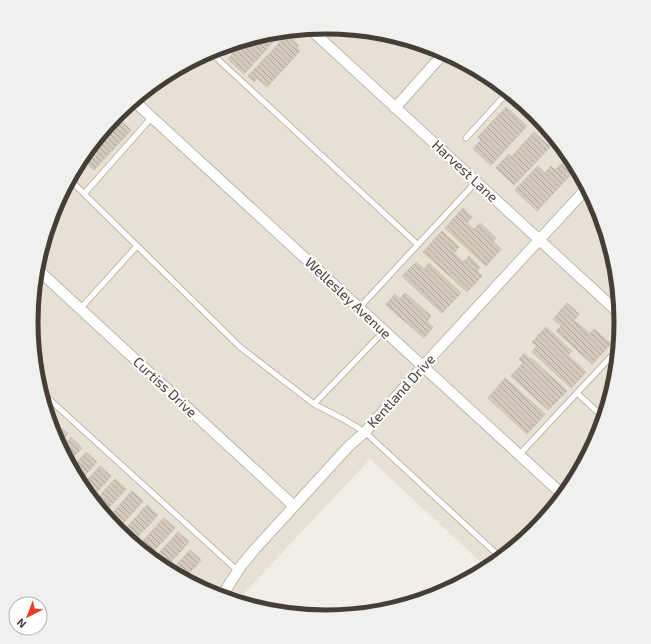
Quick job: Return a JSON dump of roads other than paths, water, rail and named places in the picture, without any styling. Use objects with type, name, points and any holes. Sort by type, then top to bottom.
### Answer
[{"type":"street","name":"Harvest Lane","points":[[316,35],[613,308]]},
{"type":"street","points":[[395,108],[440,58]]},
{"type":"street","name":"Wellesley Avenue","points":[[137,104],[558,491]]},
{"type":"street","name":"Kentland Drive","points":[[224,592],[255,549],[349,446],[365,432],[423,366],[583,193]]},
{"type":"street","name":"Curtiss Drive","points":[[42,273],[294,506]]},
{"type":"lane","points":[[215,56],[417,244]]},
{"type":"lane","points":[[466,138],[504,97]]},
{"type":"lane","points":[[84,194],[152,117]]},
{"type":"lane","points":[[359,308],[476,182]]},
{"type":"lane","points":[[73,183],[240,347],[314,404],[365,432],[496,554]]},
{"type":"lane","points":[[80,309],[137,246]]},
{"type":"lane","points":[[314,404],[384,331]]},
{"type":"lane","points":[[519,455],[611,356]]},
{"type":"lane","points":[[577,393],[599,413]]},
{"type":"lane","points":[[47,397],[238,571]]}]
